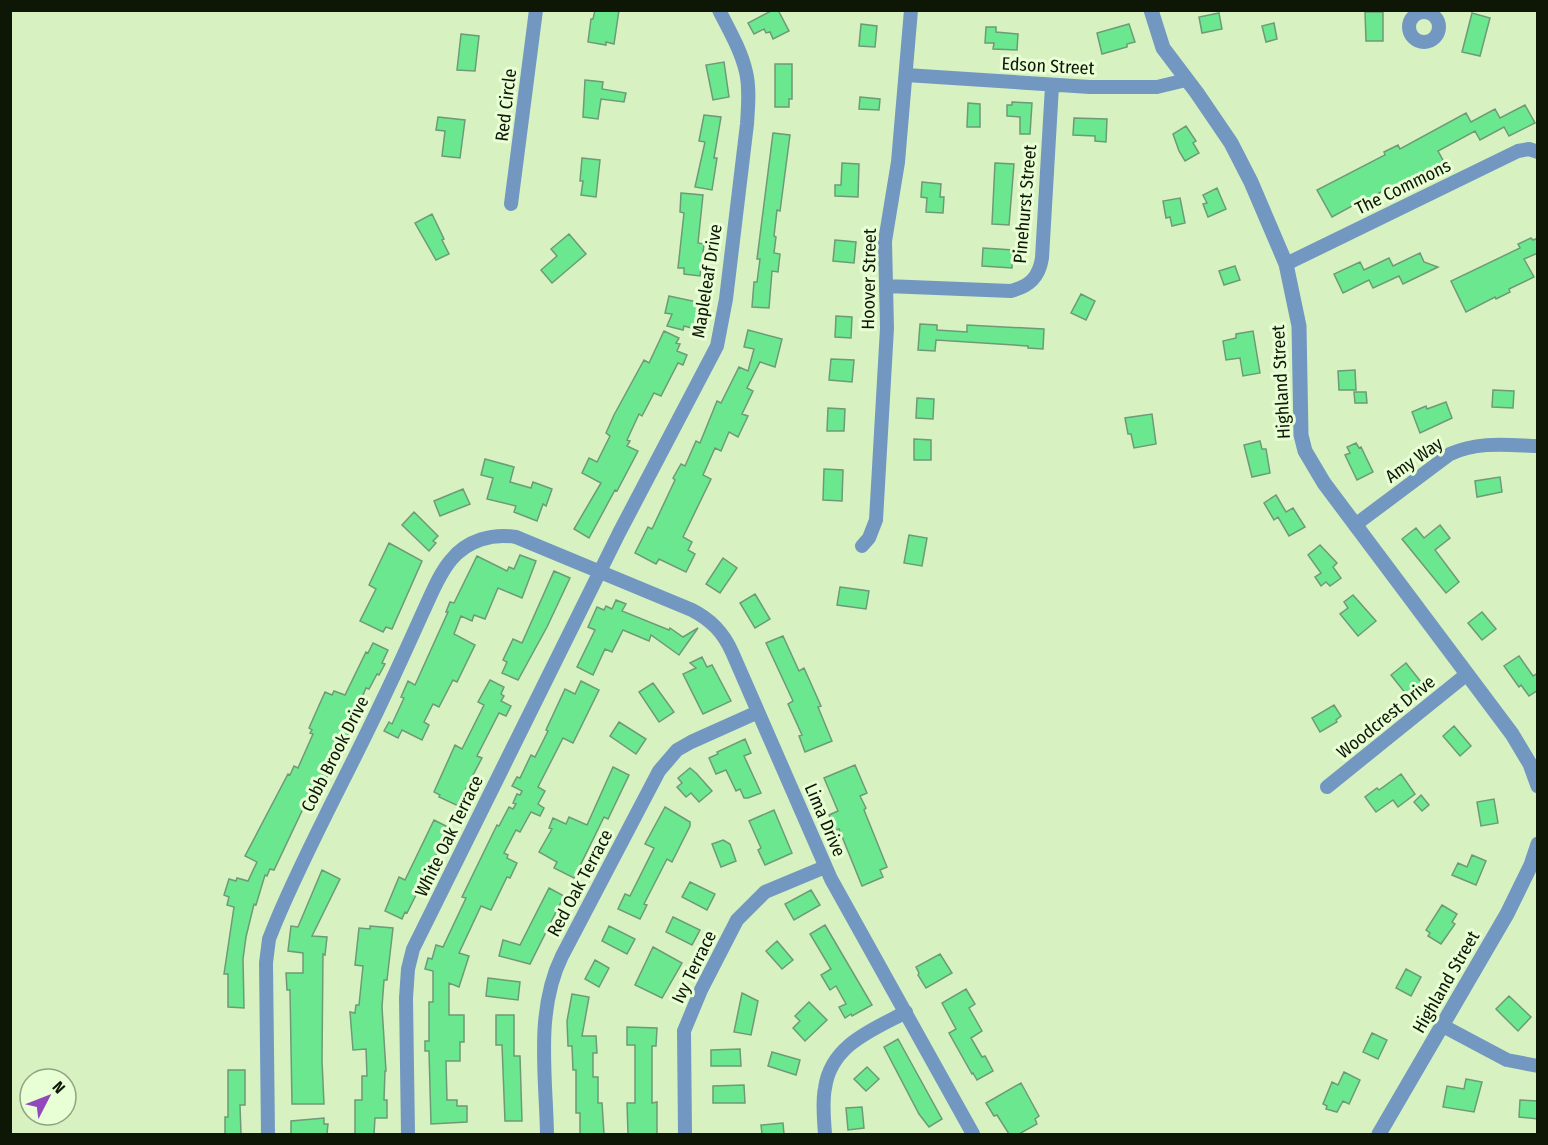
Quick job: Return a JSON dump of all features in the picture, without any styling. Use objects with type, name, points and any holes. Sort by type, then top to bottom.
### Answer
[{"type":"street","name":"Red Circle","points":[[511,204],[536,10]]},
{"type":"street","name":"Mapleleaf Drive","points":[[601,572],[717,346],[724,311],[749,96],[743,61],[719,10]]},
{"type":"street","name":"Hoover Street","points":[[862,546],[869,538],[876,520],[887,328],[885,241],[898,162],[911,10]]},
{"type":"street","name":"Highland Street","points":[[1151,10],[1163,48],[1231,143],[1251,182],[1286,264],[1299,326],[1300,435],[1313,468],[1521,748],[1538,786]]},
{"type":"street","name":"Edson Street","points":[[906,75],[1052,86],[1157,87],[1186,80]]},
{"type":"street","name":"Pinehurst Street","points":[[886,286],[1011,291],[1026,287],[1035,278],[1042,258],[1052,86]]},
{"type":"street","name":"The Commons","points":[[1286,264],[1518,151],[1529,149],[1538,152]]},
{"type":"street","name":"Amy Way","points":[[1355,525],[1432,467],[1458,451],[1486,444],[1538,446]]},
{"type":"street","name":"Cobb Brook Drive","points":[[268,1134],[266,963],[269,939],[319,828],[450,560],[470,544],[486,537],[502,535],[516,537],[601,572]]},
{"type":"street","name":"Lima Drive","points":[[601,572],[692,610],[714,625],[728,642],[825,867],[974,1134]]},
{"type":"street","name":"White Oak Terrace","points":[[408,1134],[406,998],[408,969],[413,949],[601,572]]},
{"type":"street","name":"Woodcrest Drive","points":[[1327,787],[1467,674]]},
{"type":"street","name":"Red Oak Terrace","points":[[547,1134],[544,1021],[550,985],[559,963],[659,771],[669,757],[691,742],[758,712]]},
{"type":"street","name":"Highland Street","points":[[1379,1134],[1507,914],[1531,865],[1538,844]]},
{"type":"street","name":"Ivy Terrace","points":[[685,1134],[684,1030],[701,990],[737,920],[765,892],[825,867]]},
{"type":"street","points":[[825,1134],[825,1088],[835,1061],[853,1041],[906,1012]]},
{"type":"street","points":[[1443,1026],[1507,1060],[1538,1066]]},
{"type":"building","points":[[595,10],[619,10],[614,44],[588,42],[591,19],[593,19]]},
{"type":"building","points":[[773,10],[778,10],[789,31],[773,39],[770,32],[766,33],[764,29],[754,34],[748,23]]},
{"type":"building","points":[[1365,12],[1383,12],[1383,41],[1366,41]]},
{"type":"building","points":[[1219,13],[1222,29],[1202,33],[1199,17]]},
{"type":"building","points":[[1472,13],[1490,18],[1480,56],[1462,52]]},
{"type":"building","points":[[1274,23],[1277,39],[1266,42],[1262,26]]},
{"type":"building","points":[[861,24],[877,26],[875,47],[859,46]]},
{"type":"building","points":[[1129,24],[1135,42],[1127,44],[1127,47],[1102,54],[1097,33]]},
{"type":"building","points":[[986,27],[996,27],[996,32],[1018,34],[1017,50],[993,49],[994,43],[985,43]]},
{"type":"building","points":[[461,34],[479,36],[475,71],[457,70]]},
{"type":"building","points":[[724,62],[729,97],[713,100],[706,65]]},
{"type":"building","points":[[775,64],[792,64],[792,99],[789,99],[789,107],[775,107]]},
{"type":"building","points":[[585,80],[603,82],[602,89],[626,93],[624,102],[601,99],[598,119],[583,117]]},
{"type":"building","points":[[860,97],[880,99],[879,110],[859,109]]},
{"type":"building","points":[[1012,102],[1032,103],[1030,134],[1020,134],[1020,117],[1007,116],[1007,105],[1012,105]]},
{"type":"building","points":[[968,103],[980,104],[980,127],[967,127]]},
{"type":"building","points":[[1525,105],[1535,123],[1509,136],[1504,127],[1480,140],[1475,131],[1438,151],[1444,162],[1375,195],[1377,201],[1365,208],[1361,201],[1332,217],[1317,190],[1385,155],[1384,152],[1398,145],[1400,149],[1466,113],[1471,122],[1495,109],[1500,118]]},
{"type":"building","points":[[704,115],[721,117],[714,158],[717,158],[712,190],[695,187],[705,142],[699,141]]},
{"type":"building","points":[[438,117],[465,120],[460,158],[442,156],[445,131],[436,130]]},
{"type":"building","points":[[1074,118],[1107,119],[1106,142],[1095,141],[1095,136],[1073,135]]},
{"type":"building","points":[[1186,126],[1196,141],[1193,143],[1199,153],[1185,161],[1173,134]]},
{"type":"building","points":[[773,133],[790,135],[780,211],[777,210],[774,236],[776,237],[774,253],[780,254],[778,272],[772,271],[769,308],[752,307],[754,282],[757,282],[760,259],[757,259]]},
{"type":"building","points":[[582,158],[600,160],[596,197],[581,195]]},
{"type":"building","points":[[842,163],[859,164],[858,197],[835,196],[835,185],[841,185]]},
{"type":"building","points":[[995,163],[1014,164],[1009,225],[992,224]]},
{"type":"building","points":[[922,182],[941,184],[940,197],[944,197],[943,213],[926,212],[927,198],[921,197]]},
{"type":"building","points":[[1217,188],[1226,209],[1208,217],[1203,204],[1207,203],[1203,195]]},
{"type":"building","points":[[681,193],[703,195],[698,243],[704,244],[700,276],[684,274],[684,268],[678,268],[684,213],[680,212]]},
{"type":"building","points":[[1180,198],[1185,223],[1172,226],[1170,217],[1166,218],[1163,201]]},
{"type":"building","points":[[432,214],[449,254],[436,260],[415,223]]},
{"type":"building","points":[[569,234],[586,254],[552,283],[541,270],[557,256],[551,249]]},
{"type":"building","points":[[1531,238],[1533,240],[1538,238],[1538,253],[1524,259],[1534,277],[1509,289],[1510,292],[1466,312],[1451,281],[1520,248],[1518,244]]},
{"type":"building","points":[[835,240],[856,242],[854,263],[833,261]]},
{"type":"building","points":[[983,248],[1013,250],[1012,268],[982,266]]},
{"type":"building","points":[[1420,253],[1424,262],[1438,267],[1403,284],[1399,276],[1373,288],[1369,280],[1343,293],[1334,274],[1360,262],[1364,270],[1389,258],[1393,266]]},
{"type":"building","points":[[1235,266],[1240,280],[1224,285],[1219,271]]},
{"type":"building","points":[[1081,294],[1095,301],[1086,320],[1071,313]]},
{"type":"building","points":[[669,296],[702,303],[699,330],[684,326],[683,330],[667,326],[672,314],[665,313]]},
{"type":"building","points":[[836,316],[852,317],[851,338],[835,337]]},
{"type":"building","points":[[920,324],[937,325],[937,330],[967,332],[967,325],[1044,329],[1043,349],[936,340],[935,351],[918,350]]},
{"type":"building","points":[[748,330],[782,339],[775,367],[760,362],[747,388],[753,391],[742,414],[748,416],[738,437],[729,432],[721,451],[715,448],[703,475],[711,479],[683,537],[692,542],[688,550],[695,554],[686,572],[659,559],[656,564],[635,553],[648,527],[652,529],[681,464],[685,466],[696,441],[700,443],[717,401],[721,403],[739,367],[748,371],[754,349],[744,347]]},
{"type":"building","points":[[664,331],[679,338],[676,343],[680,344],[677,351],[687,355],[683,365],[678,363],[661,396],[654,393],[642,416],[639,414],[627,440],[630,441],[627,446],[638,451],[589,538],[574,529],[601,483],[582,473],[589,458],[597,462],[610,436],[606,433],[614,415],[644,360],[649,363]]},
{"type":"building","points":[[1253,331],[1260,373],[1243,376],[1240,358],[1226,360],[1223,341],[1236,338],[1236,334]]},
{"type":"building","points":[[831,359],[854,360],[852,382],[829,380]]},
{"type":"building","points":[[1355,370],[1356,390],[1339,390],[1338,371]]},
{"type":"building","points":[[1493,390],[1514,391],[1513,408],[1492,407]]},
{"type":"building","points":[[1354,392],[1366,392],[1367,403],[1355,403]]},
{"type":"building","points":[[917,398],[934,399],[933,419],[916,418]]},
{"type":"building","points":[[1446,402],[1452,418],[1420,433],[1412,412],[1426,406],[1427,409]]},
{"type":"building","points":[[828,408],[845,409],[844,431],[827,431]]},
{"type":"building","points":[[1152,414],[1156,444],[1134,448],[1125,418]]},
{"type":"building","points":[[914,439],[931,440],[931,460],[914,460]]},
{"type":"building","points":[[1260,441],[1262,449],[1266,449],[1270,473],[1252,477],[1244,445]]},
{"type":"building","points":[[1356,443],[1359,448],[1361,447],[1373,472],[1357,480],[1345,455],[1350,453],[1347,447]]},
{"type":"building","points":[[485,459],[514,467],[510,482],[531,488],[533,482],[552,489],[537,521],[514,512],[516,506],[487,499],[493,478],[481,475]]},
{"type":"building","points":[[824,469],[843,470],[842,501],[823,500]]},
{"type":"building","points":[[1500,477],[1502,492],[1477,497],[1475,481]]},
{"type":"building","points":[[463,489],[470,504],[440,516],[434,501]]},
{"type":"building","points":[[1276,495],[1286,512],[1293,508],[1305,527],[1289,536],[1278,517],[1274,520],[1264,503]]},
{"type":"building","points":[[414,512],[438,536],[433,541],[436,543],[429,551],[402,525]]},
{"type":"building","points":[[1440,525],[1450,538],[1435,550],[1459,582],[1446,593],[1402,539],[1416,528],[1424,538]]},
{"type":"building","points":[[909,535],[927,538],[922,566],[904,563]]},
{"type":"building","points":[[389,543],[422,561],[392,629],[386,627],[383,632],[360,621],[376,589],[369,585]]},
{"type":"building","points":[[1320,545],[1337,563],[1333,567],[1341,578],[1330,586],[1326,582],[1321,586],[1315,577],[1321,573],[1308,555]]},
{"type":"building","points":[[520,555],[536,561],[522,598],[498,588],[485,619],[474,615],[472,621],[461,616],[454,634],[475,645],[457,682],[453,680],[439,707],[433,704],[424,722],[429,725],[422,740],[402,730],[398,738],[384,731],[389,722],[392,724],[404,698],[401,697],[408,681],[415,685],[448,612],[446,612],[450,602],[454,603],[477,556],[507,571],[509,567],[514,569]]},
{"type":"building","points":[[723,558],[737,568],[720,593],[706,584]]},
{"type":"building","points":[[554,571],[570,578],[518,680],[502,673],[507,662],[503,660],[513,639],[522,643]]},
{"type":"building","points":[[840,587],[869,591],[866,609],[837,605]]},
{"type":"building","points":[[755,594],[770,619],[755,628],[740,603]]},
{"type":"building","points":[[1353,595],[1376,621],[1358,636],[1340,614],[1348,608],[1344,602]]},
{"type":"building","points":[[616,600],[626,604],[622,611],[669,630],[670,628],[683,637],[698,628],[679,655],[651,635],[649,641],[623,630],[612,652],[605,649],[593,675],[577,667],[595,630],[588,627],[597,607],[604,610],[606,606],[612,609]]},
{"type":"building","points":[[1482,612],[1496,629],[1482,640],[1468,623]]},
{"type":"building","points":[[783,636],[799,671],[804,668],[821,706],[818,707],[832,741],[805,752],[799,736],[802,735],[788,704],[793,701],[766,643]]},
{"type":"building","points":[[373,643],[388,650],[382,663],[385,664],[369,689],[366,688],[349,728],[351,729],[343,745],[341,744],[321,791],[318,790],[314,796],[310,794],[274,870],[270,869],[267,876],[265,875],[256,905],[254,904],[246,937],[243,959],[244,1008],[228,1007],[228,974],[224,974],[234,907],[227,905],[229,897],[224,895],[229,879],[236,881],[237,878],[248,881],[257,862],[245,856],[288,774],[290,775],[294,766],[298,768],[313,734],[310,733],[312,730],[309,728],[325,692],[332,695],[334,691],[345,695],[366,652],[368,653]]},
{"type":"building","points":[[1519,656],[1533,676],[1538,673],[1538,690],[1529,696],[1521,685],[1519,687],[1504,666]]},
{"type":"building","points":[[702,657],[707,667],[712,665],[731,701],[703,714],[683,674],[696,668],[690,663]]},
{"type":"building","points":[[1406,663],[1421,682],[1406,694],[1391,675]]},
{"type":"building","points":[[490,680],[504,687],[501,694],[504,696],[501,701],[511,706],[506,716],[499,713],[477,756],[482,758],[462,796],[471,800],[467,810],[439,797],[440,795],[434,792],[455,745],[462,749],[484,705],[478,702]]},
{"type":"building","points":[[581,681],[599,690],[573,743],[563,738],[538,787],[545,791],[538,804],[544,808],[540,816],[531,812],[520,832],[516,830],[504,853],[508,855],[507,858],[517,863],[510,878],[507,877],[491,910],[481,906],[459,953],[469,956],[459,987],[449,983],[449,1015],[464,1015],[464,1042],[460,1042],[460,1061],[446,1061],[447,1100],[457,1100],[457,1106],[467,1106],[467,1122],[431,1124],[429,1051],[425,1051],[425,1041],[429,1041],[429,1002],[433,1002],[433,971],[425,969],[428,958],[432,959],[436,945],[443,947],[466,898],[462,897],[497,825],[499,826],[509,807],[513,809],[516,804],[513,803],[517,794],[520,795],[522,791],[512,786],[517,777],[520,778],[531,755],[535,757],[565,689],[575,694]]},
{"type":"building","points":[[653,683],[674,712],[659,722],[639,692]]},
{"type":"building","points":[[1334,705],[1341,716],[1336,720],[1337,722],[1320,732],[1312,718]]},
{"type":"building","points":[[619,722],[646,739],[636,754],[610,736]]},
{"type":"building","points":[[1454,726],[1471,746],[1460,756],[1443,736]]},
{"type":"building","points":[[745,739],[751,753],[744,756],[761,793],[748,798],[744,798],[740,789],[736,791],[726,770],[716,774],[709,758]]},
{"type":"building","points":[[855,765],[867,793],[860,796],[866,808],[864,810],[887,867],[880,870],[883,877],[862,886],[839,829],[836,830],[829,815],[838,811],[824,778]]},
{"type":"building","points":[[613,767],[629,775],[608,819],[604,817],[574,878],[554,868],[557,862],[539,852],[552,829],[549,828],[553,818],[566,824],[569,817],[587,825]]},
{"type":"building","points":[[690,768],[712,791],[699,802],[691,793],[686,797],[677,787],[682,783],[678,778]]},
{"type":"building","points":[[1401,774],[1415,794],[1398,807],[1393,800],[1376,812],[1365,797]]},
{"type":"building","points":[[1421,795],[1429,805],[1422,811],[1414,802]]},
{"type":"building","points":[[1494,799],[1498,823],[1481,826],[1477,802]]},
{"type":"building","points":[[665,807],[690,822],[690,826],[672,862],[667,859],[644,904],[647,905],[640,919],[618,909],[625,894],[630,896],[654,848],[645,844]]},
{"type":"building","points":[[774,810],[792,853],[765,865],[758,850],[761,848],[749,821]]},
{"type":"building","points":[[434,820],[448,827],[444,834],[446,835],[402,919],[385,911],[399,877],[405,880]]},
{"type":"building","points":[[723,840],[730,844],[736,861],[721,867],[712,844]]},
{"type":"building","points":[[1472,855],[1486,861],[1476,885],[1452,875],[1458,863],[1467,867]]},
{"type":"building","points":[[322,870],[340,879],[312,936],[327,937],[325,955],[323,954],[324,1104],[292,1104],[290,990],[287,990],[286,973],[303,973],[303,953],[288,951],[291,926],[298,927]]},
{"type":"building","points":[[690,882],[715,894],[707,910],[682,897]]},
{"type":"building","points":[[549,888],[564,896],[530,964],[499,956],[503,940],[520,945]]},
{"type":"building","points":[[811,890],[820,905],[794,920],[785,904]]},
{"type":"building","points":[[1442,905],[1457,914],[1452,922],[1455,924],[1441,944],[1428,936],[1430,933],[1426,930]]},
{"type":"building","points":[[673,917],[700,930],[692,945],[666,932]]},
{"type":"building","points":[[825,925],[872,1005],[845,1018],[839,1007],[846,1004],[836,986],[830,990],[821,975],[831,969],[810,934]]},
{"type":"building","points":[[370,926],[393,928],[382,1007],[386,1071],[384,1100],[387,1100],[387,1118],[375,1118],[374,1134],[355,1134],[355,1100],[362,1100],[362,1076],[367,1076],[366,1049],[353,1050],[350,1012],[355,1013],[356,1005],[359,1005],[363,966],[355,965],[359,928],[370,929]]},
{"type":"building","points":[[609,926],[635,939],[627,954],[602,941]]},
{"type":"building","points":[[777,941],[793,960],[782,969],[766,951]]},
{"type":"building","points":[[653,947],[682,963],[662,998],[635,985]]},
{"type":"building","points":[[940,954],[952,973],[926,988],[916,967]]},
{"type":"building","points":[[595,960],[609,968],[599,987],[585,979]]},
{"type":"building","points":[[1406,969],[1421,977],[1411,996],[1396,988]]},
{"type":"building","points":[[488,978],[520,982],[518,1000],[486,996]]},
{"type":"building","points":[[966,989],[975,1004],[969,1008],[982,1031],[971,1038],[993,1071],[977,1080],[949,1033],[956,1029],[942,1003]]},
{"type":"building","points":[[742,993],[758,1001],[751,1035],[734,1032]]},
{"type":"building","points":[[572,994],[589,997],[582,1036],[596,1036],[597,1053],[593,1053],[593,1077],[598,1077],[598,1103],[602,1103],[604,1134],[580,1134],[580,1113],[576,1113],[576,1070],[573,1070],[572,1046],[568,1046],[567,1021]]},
{"type":"building","points":[[1509,996],[1531,1017],[1518,1031],[1496,1009]]},
{"type":"building","points":[[809,1002],[827,1020],[805,1041],[793,1028],[800,1021],[795,1016]]},
{"type":"building","points":[[496,1015],[514,1015],[514,1056],[520,1056],[522,1121],[505,1121],[502,1045],[496,1045]]},
{"type":"building","points":[[627,1027],[657,1028],[656,1046],[652,1046],[652,1103],[657,1102],[657,1134],[628,1134],[627,1103],[635,1103],[635,1045],[627,1045]]},
{"type":"building","points":[[1372,1033],[1387,1040],[1378,1059],[1363,1052]]},
{"type":"building","points":[[898,1039],[942,1119],[929,1127],[919,1114],[884,1047]]},
{"type":"building","points":[[740,1049],[741,1066],[711,1066],[711,1050]]},
{"type":"building","points":[[772,1052],[800,1060],[796,1075],[768,1066]]},
{"type":"building","points":[[867,1067],[879,1079],[866,1091],[854,1079]]},
{"type":"building","points":[[228,1070],[245,1070],[245,1105],[240,1105],[241,1134],[225,1134],[225,1117],[228,1117]]},
{"type":"building","points":[[1344,1072],[1360,1080],[1349,1104],[1343,1101],[1337,1112],[1326,1109],[1327,1106],[1323,1104],[1332,1082],[1338,1085]]},
{"type":"building","points":[[1466,1079],[1482,1082],[1474,1112],[1443,1107],[1447,1086],[1464,1089]]},
{"type":"building","points":[[1021,1083],[1039,1116],[1035,1119],[1037,1124],[1019,1134],[1009,1134],[986,1103]]},
{"type":"building","points":[[744,1085],[745,1103],[713,1103],[713,1086]]},
{"type":"building","points":[[1520,1100],[1538,1101],[1538,1119],[1519,1117]]},
{"type":"building","points":[[862,1107],[864,1128],[848,1130],[846,1108]]},
{"type":"building","points":[[324,1118],[324,1124],[328,1124],[327,1134],[291,1134],[291,1121]]},
{"type":"building","points":[[783,1123],[784,1134],[762,1134],[761,1125]]}]
